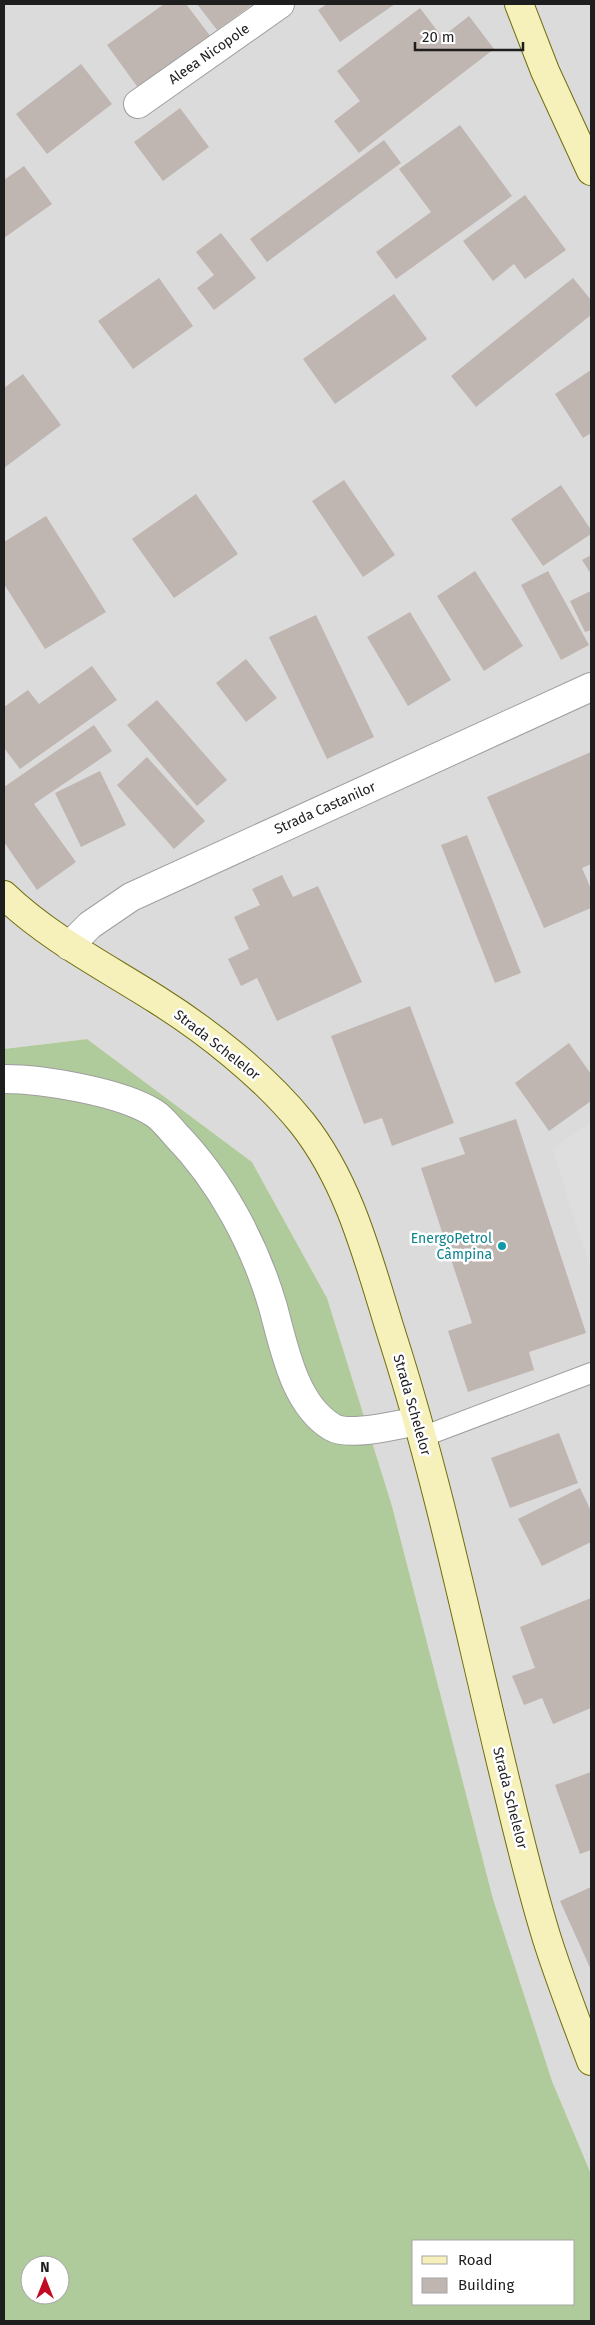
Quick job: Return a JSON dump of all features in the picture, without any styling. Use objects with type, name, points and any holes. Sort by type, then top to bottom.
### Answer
[{"type":"main road","points":[[519,4],[545,71],[591,171]]},
{"type":"main road","name":"Strada Schelelor","points":[[4,896],[44,930],[160,1002],[220,1046],[265,1083],[302,1123],[332,1166],[350,1208],[420,1429],[525,1860],[547,1939],[591,2062]]},
{"type":"street","name":"Aleea Nicopole","points":[[138,104],[280,4]]},
{"type":"street","name":"Strada Castanilor","points":[[69,946],[90,925],[131,897],[591,687]]},
{"type":"street","points":[[4,1078],[67,1086],[129,1100],[155,1114],[198,1157],[240,1227],[265,1282],[284,1345],[303,1398],[315,1414],[333,1428],[369,1430],[420,1429]]},
{"type":"lane","points":[[420,1429],[591,1373]]},
{"type":"shaded area","points":[[4,4],[591,4],[591,2174],[552,2081],[493,1899],[392,1506],[327,1298],[252,1162],[87,1039],[4,1049]]},
{"type":"shaded area","points":[[591,1122],[591,1269],[552,1149]]},
{"type":"green space","points":[[87,1039],[252,1162],[327,1298],[392,1506],[493,1899],[552,2081],[591,2174],[591,2321],[4,2321],[4,1049]]},
{"type":"building","points":[[164,4],[186,4],[211,37],[139,89],[107,45]]},
{"type":"building","points":[[197,4],[253,4],[217,30]]},
{"type":"building","points":[[327,4],[395,4],[340,42],[318,10]]},
{"type":"building","points":[[420,8],[442,37],[469,16],[494,49],[359,153],[334,121],[360,101],[337,71]]},
{"type":"building","points":[[81,64],[112,104],[47,154],[16,114]]},
{"type":"building","points":[[180,108],[209,147],[163,181],[134,142]]},
{"type":"building","points":[[460,125],[512,196],[396,279],[376,252],[431,212],[399,169]]},
{"type":"building","points":[[384,140],[401,163],[267,262],[250,239]]},
{"type":"building","points":[[24,166],[52,204],[4,238],[4,180]]},
{"type":"building","points":[[525,195],[566,250],[525,279],[514,264],[493,281],[463,241]]},
{"type":"building","points":[[221,233],[256,278],[214,310],[197,288],[214,275],[196,252]]},
{"type":"building","points":[[159,278],[193,326],[133,369],[98,321]]},
{"type":"building","points":[[573,278],[591,300],[591,315],[476,407],[451,376]]},
{"type":"building","points":[[394,294],[427,339],[335,404],[303,359]]},
{"type":"building","points":[[591,370],[591,433],[583,438],[555,394]]},
{"type":"building","points":[[23,374],[61,425],[4,468],[4,388]]},
{"type":"building","points":[[344,480],[395,555],[363,577],[312,501]]},
{"type":"building","points":[[561,485],[591,530],[591,534],[543,566],[511,519]]},
{"type":"building","points":[[196,494],[238,554],[174,598],[132,539]]},
{"type":"building","points":[[46,516],[106,612],[45,649],[4,584],[4,542]]},
{"type":"building","points":[[591,555],[591,574],[582,560]]},
{"type":"building","points":[[475,571],[523,646],[484,671],[437,596]]},
{"type":"building","points":[[548,571],[589,645],[561,660],[521,585]]},
{"type":"building","points":[[591,591],[591,630],[585,632],[570,601]]},
{"type":"building","points":[[410,612],[451,680],[408,706],[367,637]]},
{"type":"building","points":[[316,615],[374,737],[327,759],[269,637]]},
{"type":"building","points":[[246,659],[277,698],[246,722],[216,683]]},
{"type":"building","points":[[92,666],[117,700],[20,769],[4,748],[4,707],[28,690],[39,704]]},
{"type":"building","points":[[157,700],[227,780],[197,806],[127,725]]},
{"type":"building","points":[[94,725],[112,751],[34,804],[76,862],[37,890],[4,842],[4,787]]},
{"type":"building","points":[[591,752],[591,864],[582,868],[591,889],[591,908],[544,928],[487,797]]},
{"type":"building","points":[[147,757],[205,821],[174,849],[117,785]]},
{"type":"building","points":[[100,771],[126,825],[81,847],[55,793]]},
{"type":"building","points":[[467,835],[521,973],[495,983],[441,845]]},
{"type":"building","points":[[282,875],[293,897],[318,886],[362,982],[277,1021],[257,978],[241,986],[228,959],[249,949],[234,917],[260,905],[252,889]]},
{"type":"building","points":[[410,1006],[454,1123],[392,1146],[382,1118],[364,1124],[331,1036]]},
{"type":"building","points":[[569,1043],[591,1074],[591,1101],[549,1131],[515,1083]]},
{"type":"building","name":"EnergoPetrol Câmpina","points":[[516,1119],[586,1333],[529,1352],[534,1370],[468,1392],[448,1331],[472,1323],[421,1168],[465,1154],[459,1138]]},
{"type":"building","points":[[559,1433],[578,1483],[510,1508],[491,1458]]},
{"type":"building","points":[[580,1488],[591,1511],[591,1542],[542,1566],[518,1519]]},
{"type":"building","points":[[591,1598],[591,1708],[553,1724],[542,1698],[524,1705],[512,1676],[535,1668],[520,1627]]},
{"type":"building","points":[[591,1772],[591,1850],[580,1854],[555,1785]]},
{"type":"building","points":[[591,1887],[591,1970],[560,1901]]},
{"type":"place","name":"EnergoPetrol Câmpina","points":[[502,1246]]}]
